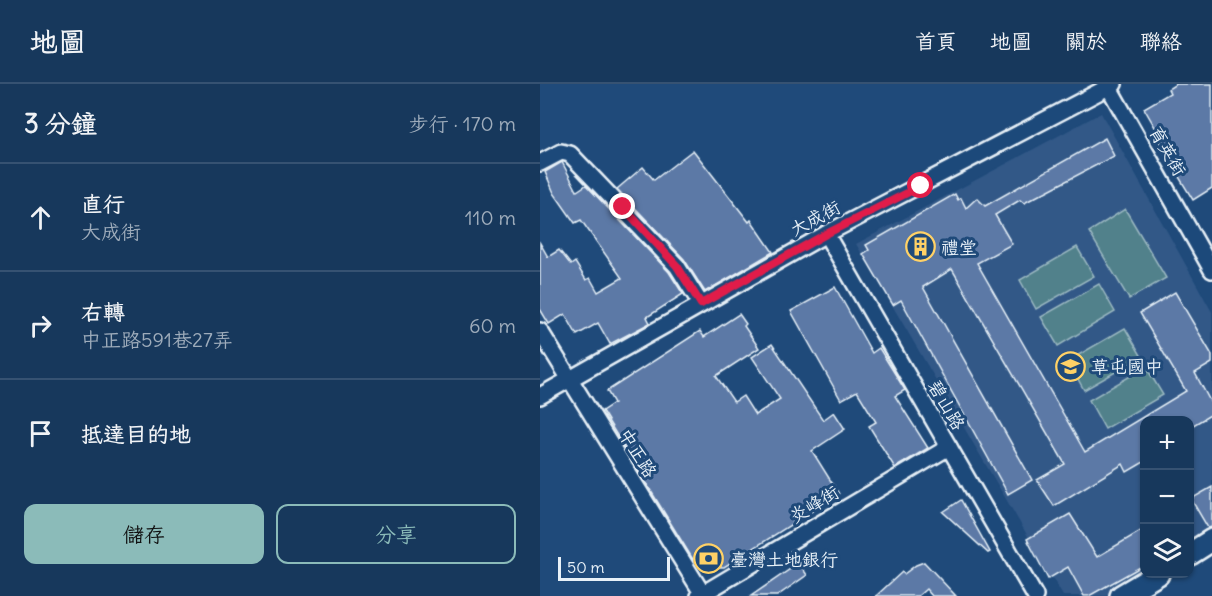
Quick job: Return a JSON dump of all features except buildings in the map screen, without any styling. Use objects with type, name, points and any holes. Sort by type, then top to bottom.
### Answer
[{"type":"street","name":"大成街","points":[[540,396],[568,378],[826,234],[1110,85]]},
{"type":"street","name":"育英街","points":[[1110,85],[1212,270]]},
{"type":"street","points":[[540,163],[561,152],[570,154],[677,266],[701,304]]},
{"type":"street","name":"碧山路","points":[[826,234],[1035,596]]},
{"type":"street","name":"中正路","points":[[540,331],[702,595]]},
{"type":"street","name":"炎峰街","points":[[702,595],[949,447]]},
{"type":"street","points":[[1194,551],[1212,540]]},
{"type":"street","points":[[1121,596],[1150,578]]},
{"type":"shaded area","name":"草屯國中","points":[[1101,113],[1212,312],[1212,542],[1194,553],[1194,416],[1140,416],[1140,578],[1120,596],[1063,596],[856,244]]},
{"type":"green space","points":[[1125,209],[1166,278],[1129,299],[1089,232]]},
{"type":"green space","points":[[1077,247],[1094,276],[1036,309],[1020,280]]},
{"type":"green space","points":[[1099,284],[1115,312],[1058,346],[1041,317]]},
{"type":"green space","points":[[1125,328],[1142,357],[1084,390],[1068,361]]},
{"type":"green space","points":[[1146,367],[1163,395],[1105,429],[1089,400]]},
{"type":"place","name":"禮堂","points":[[920,247]]},
{"type":"place","name":"草屯國中","points":[[1070,366]]},
{"type":"place","name":"臺灣土地銀行","points":[[709,559]]},
{"type":"route","points":[[623,207],[677,266],[701,304],[826,234],[921,186]]}]
